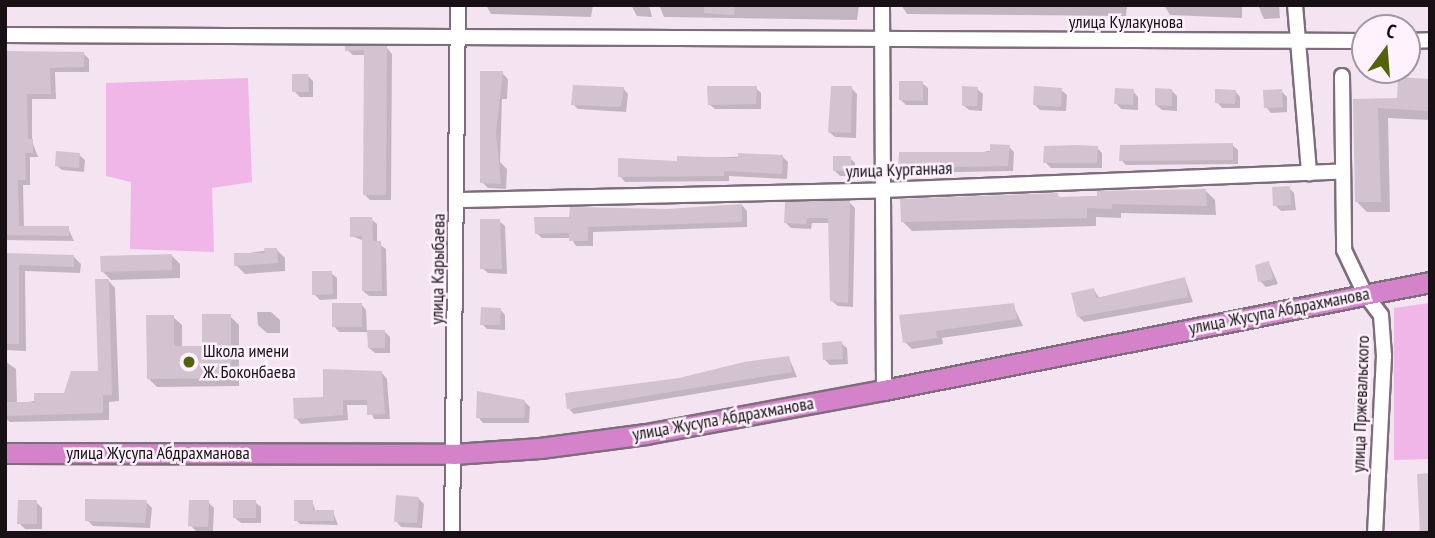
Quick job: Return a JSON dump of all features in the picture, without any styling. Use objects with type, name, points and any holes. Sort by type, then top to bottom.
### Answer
[{"type":"highway","name":"улица Жусупа Абдрахманова","points":[[5,453],[454,454],[646,434],[884,390],[1430,282]]},
{"type":"street","name":"улица Карыбаева","points":[[452,533],[458,201],[458,5]]},
{"type":"street","points":[[882,5],[884,390]]},
{"type":"street","points":[[1295,5],[1295,43],[1308,173]]},
{"type":"street","name":"улица Кулакунова","points":[[5,35],[459,34],[882,40],[1351,41]]},
{"type":"street","name":"улица Пржевальского","points":[[1342,76],[1341,172],[1345,250],[1365,294],[1381,315],[1384,356],[1375,533]]},
{"type":"street","name":"улица Курганная","points":[[458,201],[883,190],[1341,172]]},
{"type":"shaded area","points":[[248,78],[252,182],[212,188],[214,252],[130,249],[131,182],[106,176],[106,83]]},
{"type":"shaded area","points":[[1430,303],[1430,459],[1394,460],[1394,308]]},
{"type":"building","points":[[704,5],[735,5],[734,15],[704,13]]},
{"type":"building","points":[[345,46],[387,46],[386,195],[363,195],[364,50],[345,51]]},
{"type":"building","points":[[5,51],[84,52],[84,67],[50,68],[51,94],[27,94],[28,139],[33,139],[33,153],[25,153],[26,180],[18,180],[19,226],[69,226],[69,236],[5,235]]},
{"type":"building","points":[[480,71],[503,71],[496,132],[501,184],[480,183]]},
{"type":"building","points":[[292,74],[308,74],[309,92],[292,92]]},
{"type":"building","points":[[1421,78],[1430,79],[1430,111],[1378,108],[1381,202],[1355,202],[1353,99],[1397,98],[1398,84],[1421,84]]},
{"type":"building","points":[[899,81],[923,81],[923,101],[899,100]]},
{"type":"building","points":[[573,85],[624,87],[621,107],[571,105]]},
{"type":"building","points":[[707,86],[757,86],[756,104],[708,105]]},
{"type":"building","points":[[831,86],[852,86],[851,133],[828,132]]},
{"type":"building","points":[[962,86],[978,87],[977,106],[962,106]]},
{"type":"building","points":[[1034,86],[1062,88],[1061,107],[1033,105]]},
{"type":"building","points":[[1115,88],[1134,89],[1133,105],[1114,104]]},
{"type":"building","points":[[1155,88],[1172,89],[1172,106],[1155,105]]},
{"type":"building","points":[[1215,89],[1236,90],[1235,104],[1215,103]]},
{"type":"building","points":[[1282,89],[1283,107],[1264,108],[1263,90]]},
{"type":"building","points":[[1233,143],[1233,160],[1119,161],[1120,145]]},
{"type":"building","points":[[990,144],[1010,145],[1008,166],[898,168],[899,152],[990,152]]},
{"type":"building","points":[[1044,146],[1098,146],[1097,163],[1043,163]]},
{"type":"building","points":[[56,151],[80,153],[79,168],[55,166]]},
{"type":"building","points":[[738,153],[783,155],[782,174],[724,171],[724,176],[618,177],[618,158],[677,161],[677,156],[738,158]]},
{"type":"building","points":[[833,156],[851,156],[851,171],[833,171]]},
{"type":"building","points":[[1290,186],[1291,205],[1273,206],[1272,187]]},
{"type":"building","points":[[1206,189],[1207,206],[1112,204],[1112,209],[1087,208],[1087,218],[901,222],[900,199],[1058,193],[1058,197],[1097,196],[1097,191]]},
{"type":"building","points":[[850,200],[848,303],[830,301],[828,218],[807,218],[806,224],[784,223],[785,202]]},
{"type":"building","points":[[742,204],[742,222],[588,227],[588,241],[569,241],[569,233],[535,234],[534,217],[569,217],[570,207],[667,209]]},
{"type":"building","points":[[350,217],[372,217],[373,241],[381,241],[382,291],[362,291],[362,236],[350,237]]},
{"type":"building","points":[[480,219],[500,219],[502,269],[480,269]]},
{"type":"building","points":[[264,248],[277,248],[278,263],[234,266],[234,253],[265,253]]},
{"type":"building","points":[[5,253],[74,255],[74,267],[19,265],[19,344],[5,344]]},
{"type":"building","points":[[172,254],[172,270],[101,272],[100,256]]},
{"type":"building","points":[[1269,261],[1273,279],[1258,282],[1255,265]]},
{"type":"building","points":[[312,271],[332,271],[333,294],[312,295]]},
{"type":"building","points":[[1185,277],[1188,297],[1077,317],[1071,293],[1094,288],[1096,298]]},
{"type":"building","points":[[95,279],[109,279],[112,395],[103,395],[103,413],[5,416],[5,402],[34,402],[34,393],[64,393],[71,371],[98,371]]},
{"type":"building","points":[[332,303],[362,303],[362,327],[332,327]]},
{"type":"building","points":[[1014,303],[1017,319],[936,331],[937,338],[903,343],[899,315]]},
{"type":"building","points":[[481,307],[501,308],[500,325],[480,325]]},
{"type":"building","name":"Школа имени Ж. Боконбаева","points":[[202,314],[231,314],[231,378],[147,379],[146,315],[174,315],[174,346],[202,346]]},
{"type":"building","points":[[367,330],[385,330],[385,348],[368,348]]},
{"type":"building","points":[[842,341],[843,359],[823,360],[822,343]]},
{"type":"building","points":[[789,356],[792,372],[567,409],[565,393],[679,378],[744,362]]},
{"type":"building","points":[[323,369],[382,371],[385,414],[367,415],[367,400],[343,400],[343,415],[294,419],[293,398],[323,397]]},
{"type":"building","points":[[477,391],[525,400],[524,418],[476,418]]},
{"type":"building","points":[[1430,473],[1430,533],[1420,533],[1417,474]]},
{"type":"building","points":[[396,495],[419,497],[417,523],[394,522]]},
{"type":"building","points":[[85,499],[147,500],[145,523],[85,521]]},
{"type":"building","points":[[18,500],[37,500],[37,524],[17,524]]},
{"type":"building","points":[[189,500],[209,500],[208,527],[188,526]]},
{"type":"building","points":[[233,500],[256,500],[256,518],[233,518]]},
{"type":"building","points":[[294,500],[313,500],[313,510],[334,510],[334,521],[294,521]]},
{"type":"place","name":"Школа имени Ж. Боконбаева","points":[[189,362]]}]
